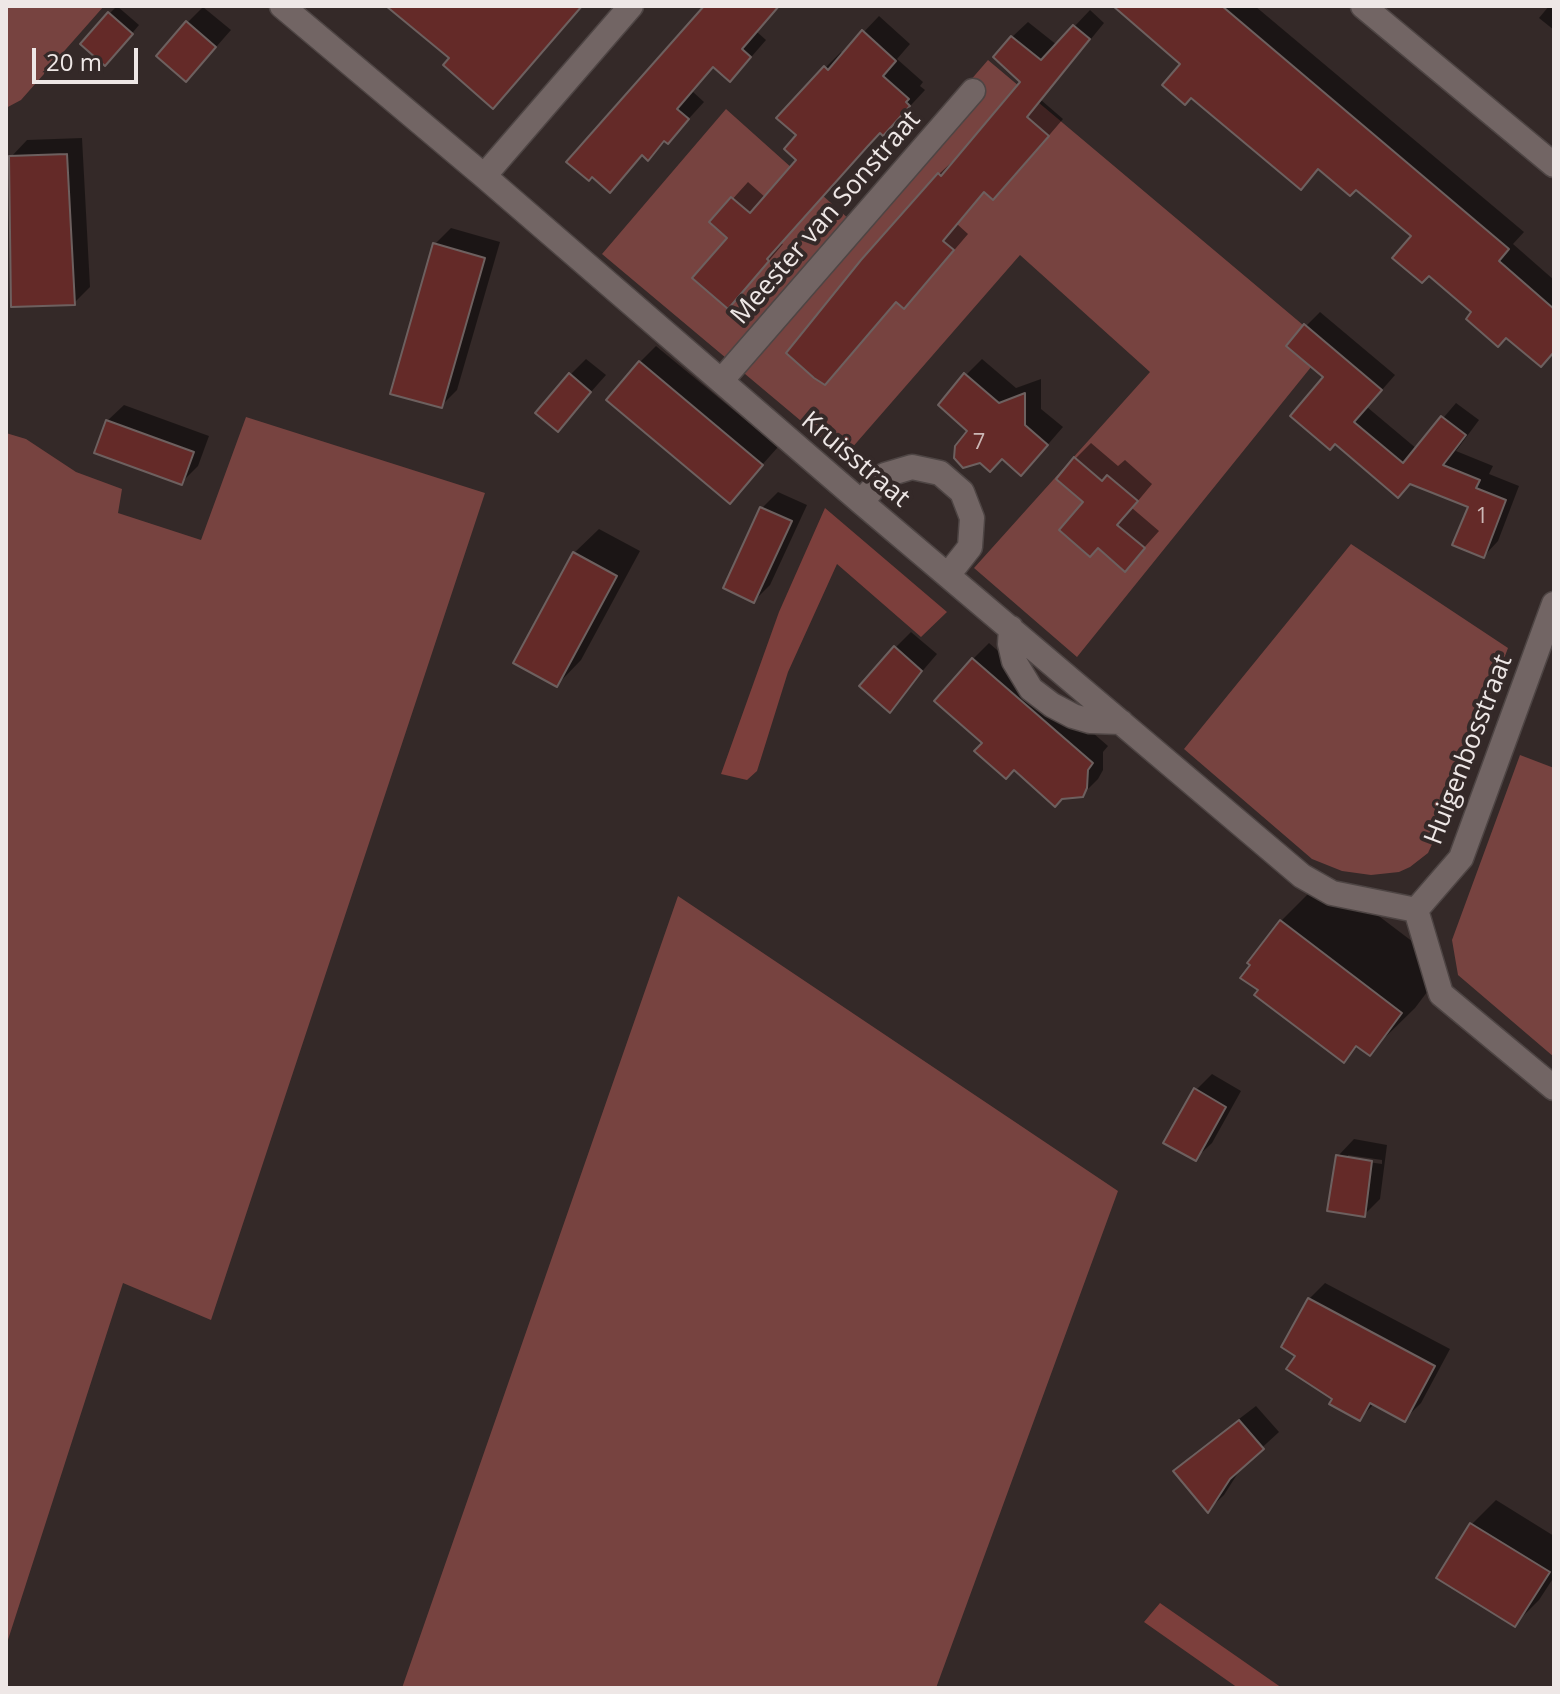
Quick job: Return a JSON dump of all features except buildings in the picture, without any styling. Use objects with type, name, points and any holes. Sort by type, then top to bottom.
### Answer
[{"type":"street","name":"Kruisstraat","points":[[282,6],[1302,876],[1332,893],[1416,910]]},
{"type":"street","points":[[484,176],[631,6]]},
{"type":"street","points":[[1363,6],[1554,165]]},
{"type":"street","name":"Meester van Sonstraat","points":[[721,381],[973,91]]},
{"type":"street","points":[[861,502],[885,475],[912,467],[940,473],[962,492],[972,518],[970,547],[948,575]]},
{"type":"street","name":"Huigenbosstraat","points":[[1416,910],[1461,858],[1554,604]]},
{"type":"street","points":[[1011,628],[1010,644],[1014,661],[1031,689],[1073,716],[1090,721],[1121,722]]},
{"type":"street","points":[[1416,910],[1441,994],[1554,1088]]},
{"type":"shaded area","points":[[6,6],[104,6],[21,100],[6,108]]},
{"type":"shaded area","points":[[988,60],[1328,346],[1077,657],[974,568],[1150,372],[1020,255],[844,457],[602,254],[726,109],[850,220]]},
{"type":"shaded area","points":[[246,417],[485,493],[211,1320],[123,1283],[6,1646],[6,433],[26,439],[76,472],[122,489],[118,513],[201,540]]},
{"type":"shaded area","points":[[825,508],[947,612],[921,637],[837,564],[788,672],[757,771],[747,780],[721,774],[779,612]]},
{"type":"shaded area","points":[[1351,544],[1508,648],[1428,853],[1399,872],[1371,875],[1342,871],[1312,859],[1184,749]]},
{"type":"shaded area","points":[[1520,755],[1554,768],[1554,1057],[1458,975],[1452,940]]},
{"type":"shaded area","points":[[678,896],[1118,1191],[936,1688],[402,1688]]},
{"type":"shaded area","points":[[1160,1603],[1282,1688],[1238,1688],[1144,1622]]}]
